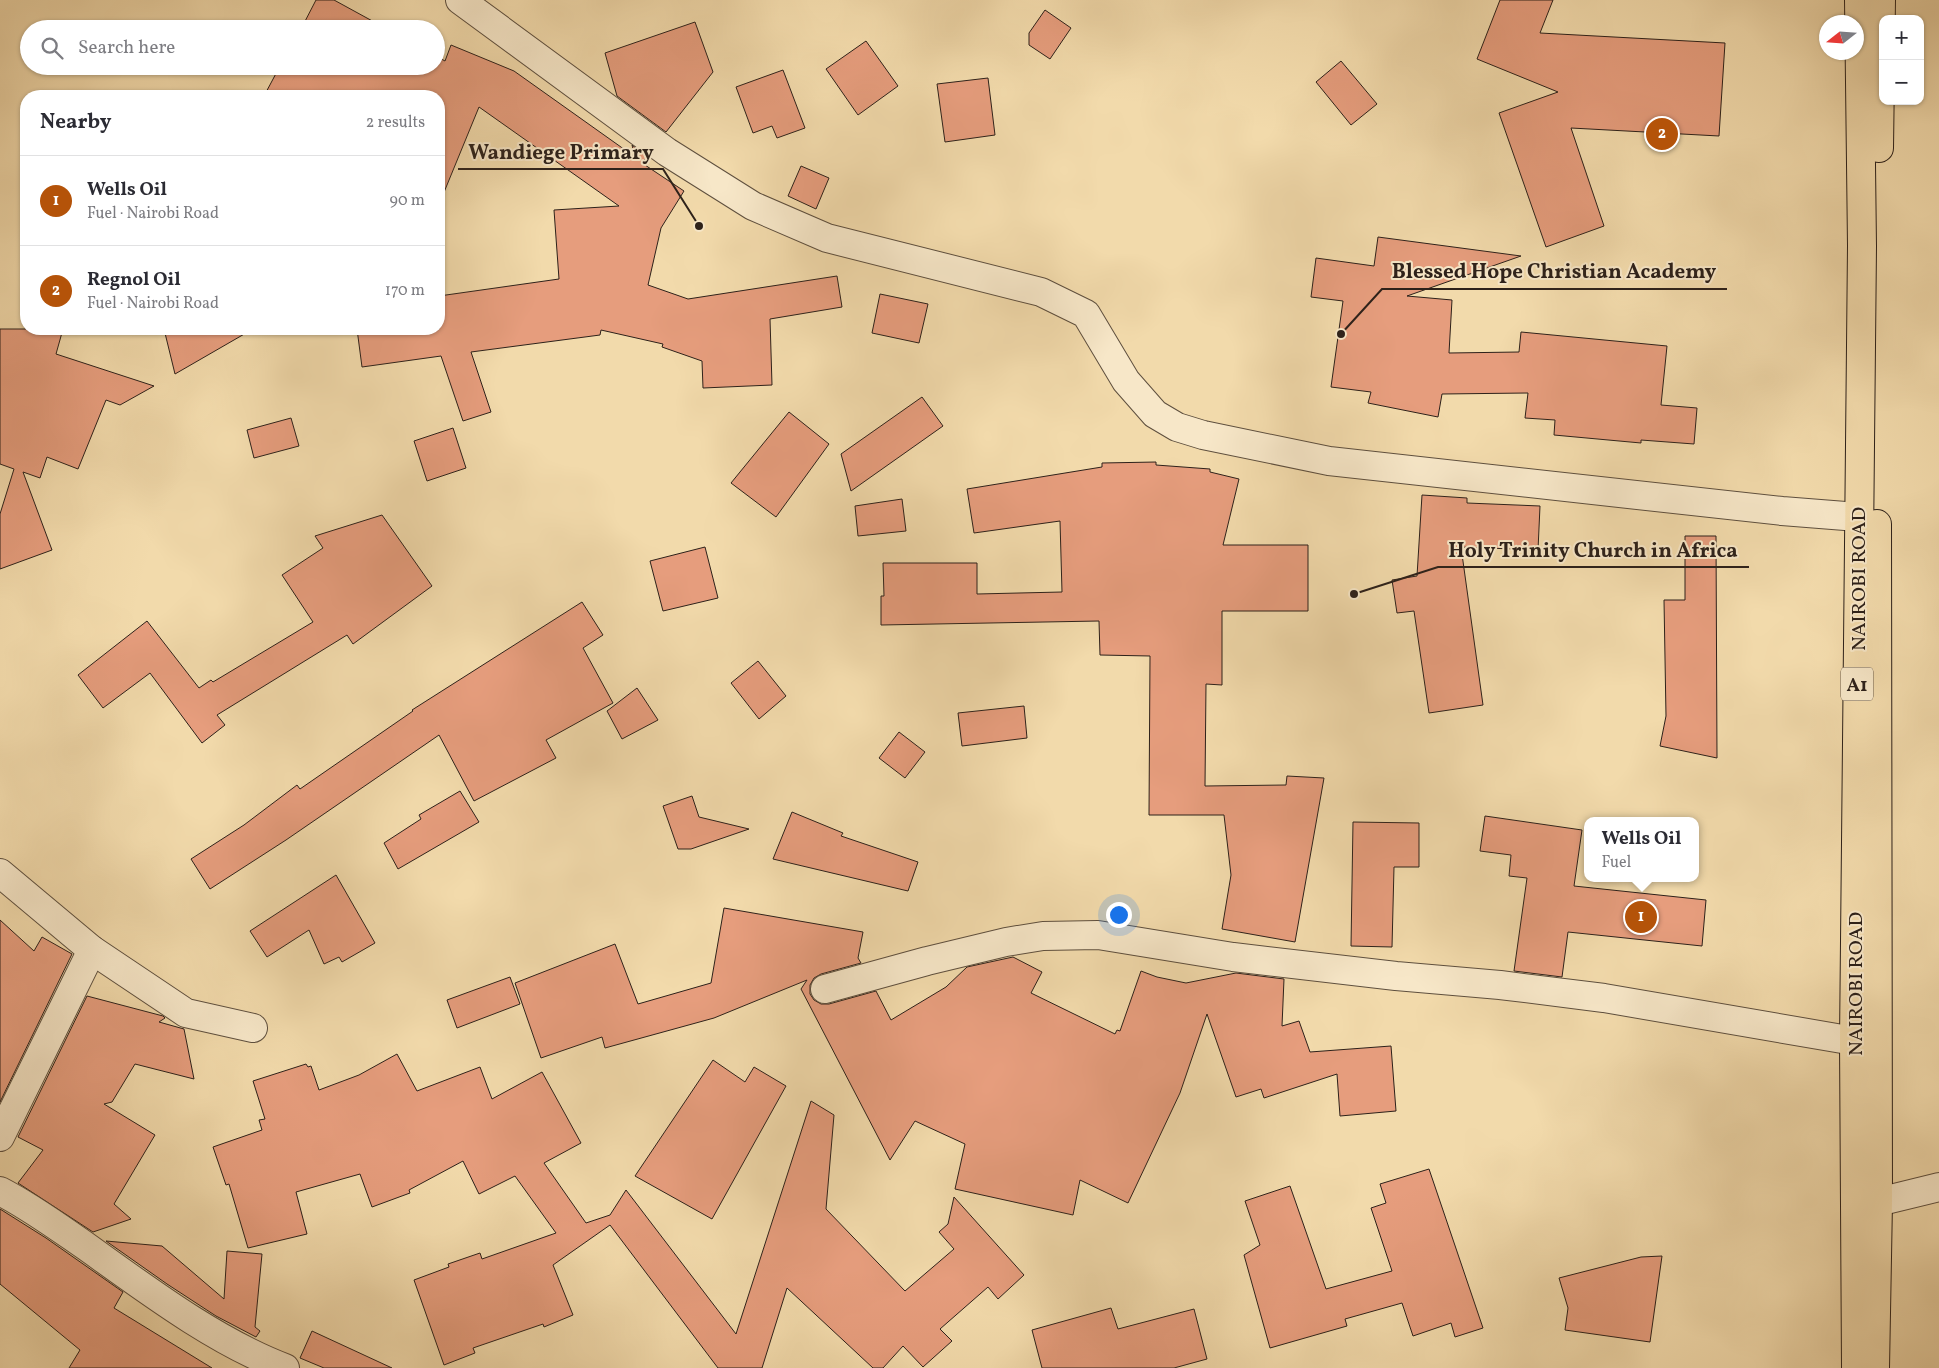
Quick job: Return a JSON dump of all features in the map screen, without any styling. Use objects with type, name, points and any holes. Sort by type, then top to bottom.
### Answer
[{"type":"highway","name":"NAIROBI ROAD","points":[[1856,1368],[1854,1041],[1862,246],[1859,0]]},
{"type":"highway","name":"NAIROBI ROAD","points":[[1875,1368],[1878,1202],[1877,459],[1881,0]]},
{"type":"street","points":[[460,0],[667,152],[752,206],[827,238],[1041,292],[1086,314],[1126,381],[1155,414],[1176,427],[1203,435],[1329,460],[1782,511],[1858,517]]},
{"type":"street","points":[[0,873],[92,950],[186,1013],[254,1028]]},
{"type":"street","points":[[825,988],[1006,942],[1043,936],[1098,935],[1233,957],[1604,998],[1854,1041]]},
{"type":"street","points":[[0,1137],[92,950]]},
{"type":"street","points":[[1878,1202],[1939,1187]]},
{"type":"street","points":[[0,1191],[42,1214],[182,1313],[244,1350],[285,1368]]},
{"type":"building","points":[[316,0],[334,0],[371,20],[306,20]]},
{"type":"building","points":[[1500,0],[1553,0],[1540,33],[1725,43],[1719,136],[1571,128],[1604,226],[1546,247],[1499,113],[1558,92],[1477,59]]},
{"type":"building","points":[[1045,10],[1071,28],[1050,59],[1029,45],[1029,33]]},
{"type":"building","points":[[695,22],[713,72],[666,132],[617,96],[605,53]]},
{"type":"building","points":[[866,41],[898,86],[858,115],[826,69]]},
{"type":"building","points":[[451,45],[514,71],[635,157],[632,145],[647,157],[642,163],[684,191],[661,228],[648,285],[688,299],[837,276],[842,307],[770,319],[772,385],[703,388],[702,361],[662,347],[663,344],[601,330],[600,335],[471,352],[491,412],[463,421],[441,356],[362,367],[358,335],[445,335],[445,295],[559,279],[554,210],[619,206],[479,107],[445,190],[445,90],[267,90],[275,75],[445,75],[445,61]]},
{"type":"building","points":[[1341,61],[1377,104],[1351,125],[1316,82]]},
{"type":"building","points":[[783,70],[805,128],[777,138],[772,126],[753,133],[736,87]]},
{"type":"building","points":[[988,78],[995,135],[945,142],[937,84]]},
{"type":"building","points":[[801,166],[829,178],[816,209],[788,196]]},
{"type":"building","points":[[1378,237],[1521,256],[1407,296],[1452,300],[1449,353],[1519,352],[1521,332],[1667,346],[1661,405],[1697,408],[1694,444],[1641,440],[1641,443],[1554,435],[1555,420],[1525,418],[1528,393],[1442,394],[1438,417],[1368,403],[1371,392],[1331,387],[1343,301],[1311,297],[1316,258],[1374,266]]},
{"type":"building","points":[[880,294],[928,304],[919,343],[872,333]]},
{"type":"building","points":[[0,329],[20,329],[20,335],[61,335],[56,354],[154,386],[120,405],[106,400],[78,469],[47,457],[40,478],[23,472],[52,550],[0,569],[0,514],[14,469],[0,464]]},
{"type":"building","points":[[165,335],[243,335],[175,374]]},
{"type":"building","points":[[922,397],[943,426],[851,491],[841,454]]},
{"type":"building","points":[[789,412],[829,444],[776,517],[731,483]]},
{"type":"building","points":[[291,418],[299,446],[254,458],[247,430]]},
{"type":"building","points":[[453,428],[466,468],[427,481],[414,441]]},
{"type":"building","points":[[1156,462],[1156,465],[1210,469],[1210,472],[1239,479],[1223,545],[1308,545],[1308,611],[1222,611],[1222,685],[1206,684],[1205,786],[1286,785],[1287,776],[1324,778],[1295,942],[1222,929],[1231,875],[1224,815],[1149,815],[1150,656],[1100,655],[1099,621],[881,625],[881,596],[884,596],[883,563],[977,563],[977,594],[1062,592],[1060,521],[974,533],[967,489],[1102,467],[1102,463]]},
{"type":"building","points":[[1422,495],[1467,498],[1467,503],[1540,506],[1538,550],[1461,547],[1483,705],[1429,713],[1414,611],[1397,613],[1392,580],[1417,576]]},
{"type":"building","points":[[902,499],[906,531],[858,536],[855,506]]},
{"type":"building","points":[[382,515],[432,586],[353,644],[347,635],[217,715],[225,725],[202,743],[150,673],[103,708],[78,675],[147,621],[199,688],[211,680],[213,682],[313,622],[282,575],[323,548],[315,536]]},
{"type":"building","points":[[1685,536],[1716,536],[1717,758],[1660,746],[1666,716],[1664,600],[1685,600]]},
{"type":"building","points":[[705,547],[718,598],[663,611],[650,561]]},
{"type":"building","points":[[582,602],[603,635],[583,648],[613,703],[546,740],[556,758],[474,801],[439,735],[286,840],[210,889],[191,859],[244,825],[297,785],[300,789],[412,710]]},
{"type":"building","points":[[758,661],[786,696],[759,719],[731,683]]},
{"type":"building","points":[[637,688],[658,720],[622,739],[607,711]]},
{"type":"building","points":[[1024,706],[1027,738],[962,746],[958,713]]},
{"type":"building","points":[[899,732],[925,752],[905,778],[879,758]]},
{"type":"building","points":[[460,791],[479,822],[398,869],[384,843],[421,819],[419,815]]},
{"type":"building","points":[[692,796],[699,817],[749,829],[691,849],[678,849],[663,806]]},
{"type":"building","points":[[792,812],[843,833],[841,836],[918,862],[908,891],[773,859]]},
{"type":"building","points":[[1485,816],[1582,830],[1574,886],[1706,900],[1702,946],[1568,932],[1562,977],[1514,971],[1527,878],[1509,876],[1511,855],[1480,851]]},
{"type":"building","points":[[1353,822],[1419,823],[1419,867],[1394,867],[1392,947],[1351,946]]},
{"type":"building","points":[[336,875],[375,943],[342,962],[339,957],[324,964],[309,930],[267,957],[250,931]]},
{"type":"building","points":[[724,908],[863,932],[858,958],[861,963],[821,974],[814,978],[810,985],[810,994],[814,1000],[821,1004],[829,1004],[876,991],[891,1020],[946,987],[967,967],[1013,957],[1042,972],[1031,993],[1115,1034],[1117,1030],[1120,1031],[1141,971],[1157,977],[1186,983],[1236,973],[1284,979],[1282,1026],[1299,1021],[1310,1052],[1391,1046],[1396,1111],[1340,1116],[1337,1074],[1264,1098],[1261,1089],[1236,1097],[1207,1014],[1180,1093],[1128,1203],[1080,1180],[1073,1215],[955,1189],[965,1144],[915,1121],[890,1160],[801,989],[807,980],[714,1018],[605,1048],[602,1037],[541,1058],[515,983],[615,944],[638,1004],[711,983]]},
{"type":"building","points":[[0,920],[34,951],[42,937],[72,954],[0,1102]]},
{"type":"building","points":[[510,977],[520,1004],[457,1028],[447,1000]]},
{"type":"building","points":[[87,996],[163,1016],[165,1018],[159,1022],[184,1029],[194,1079],[135,1064],[112,1102],[104,1104],[155,1135],[114,1204],[131,1219],[93,1232],[18,1183],[43,1150],[18,1137]]},
{"type":"building","points":[[397,1054],[417,1091],[480,1067],[492,1099],[542,1072],[581,1143],[544,1163],[586,1223],[610,1215],[626,1190],[736,1334],[811,1101],[834,1115],[826,1209],[905,1291],[954,1249],[939,1232],[948,1224],[954,1197],[1024,1275],[998,1299],[988,1287],[940,1329],[952,1341],[923,1367],[903,1346],[883,1368],[873,1368],[787,1288],[762,1368],[718,1368],[610,1225],[553,1265],[573,1315],[544,1327],[543,1324],[473,1348],[475,1353],[444,1365],[414,1280],[449,1267],[448,1264],[480,1253],[482,1259],[556,1233],[515,1176],[479,1194],[463,1161],[409,1190],[410,1193],[372,1207],[360,1174],[296,1192],[307,1234],[248,1248],[229,1184],[226,1185],[213,1147],[262,1130],[259,1120],[265,1119],[253,1081],[306,1064],[308,1067],[311,1066],[319,1090],[359,1075]]},
{"type":"building","points":[[713,1060],[745,1082],[754,1067],[786,1086],[712,1219],[635,1176]]},
{"type":"building","points":[[1429,1169],[1483,1328],[1455,1337],[1451,1323],[1413,1336],[1402,1303],[1345,1319],[1347,1326],[1270,1348],[1244,1255],[1260,1245],[1245,1201],[1290,1186],[1326,1289],[1392,1271],[1371,1208],[1386,1203],[1380,1184]]},
{"type":"building","points":[[0,1209],[46,1238],[123,1292],[114,1308],[212,1368],[69,1368],[80,1350],[0,1284]]},
{"type":"building","points":[[106,1241],[162,1246],[224,1299],[227,1251],[262,1254],[255,1327],[260,1331],[256,1337],[216,1316]]},
{"type":"building","points":[[1662,1256],[1650,1342],[1565,1330],[1568,1308],[1559,1278],[1641,1257]]},
{"type":"building","points":[[1111,1308],[1118,1329],[1194,1309],[1207,1359],[1174,1368],[1042,1368],[1032,1330]]},
{"type":"building","points":[[312,1331],[392,1368],[324,1368],[300,1358]]},
{"type":"place","name":"Regnol Oil","points":[[1662,134]]},
{"type":"place","name":"Wandiege Primary","points":[[699,226]]},
{"type":"place","name":"Blessed Hope Christian Academy","points":[[1341,334]]},
{"type":"place","name":"Holy Trinity Church in Africa","points":[[1354,594]]},
{"type":"place","name":"Wells Oil","points":[[1641,917]]}]
